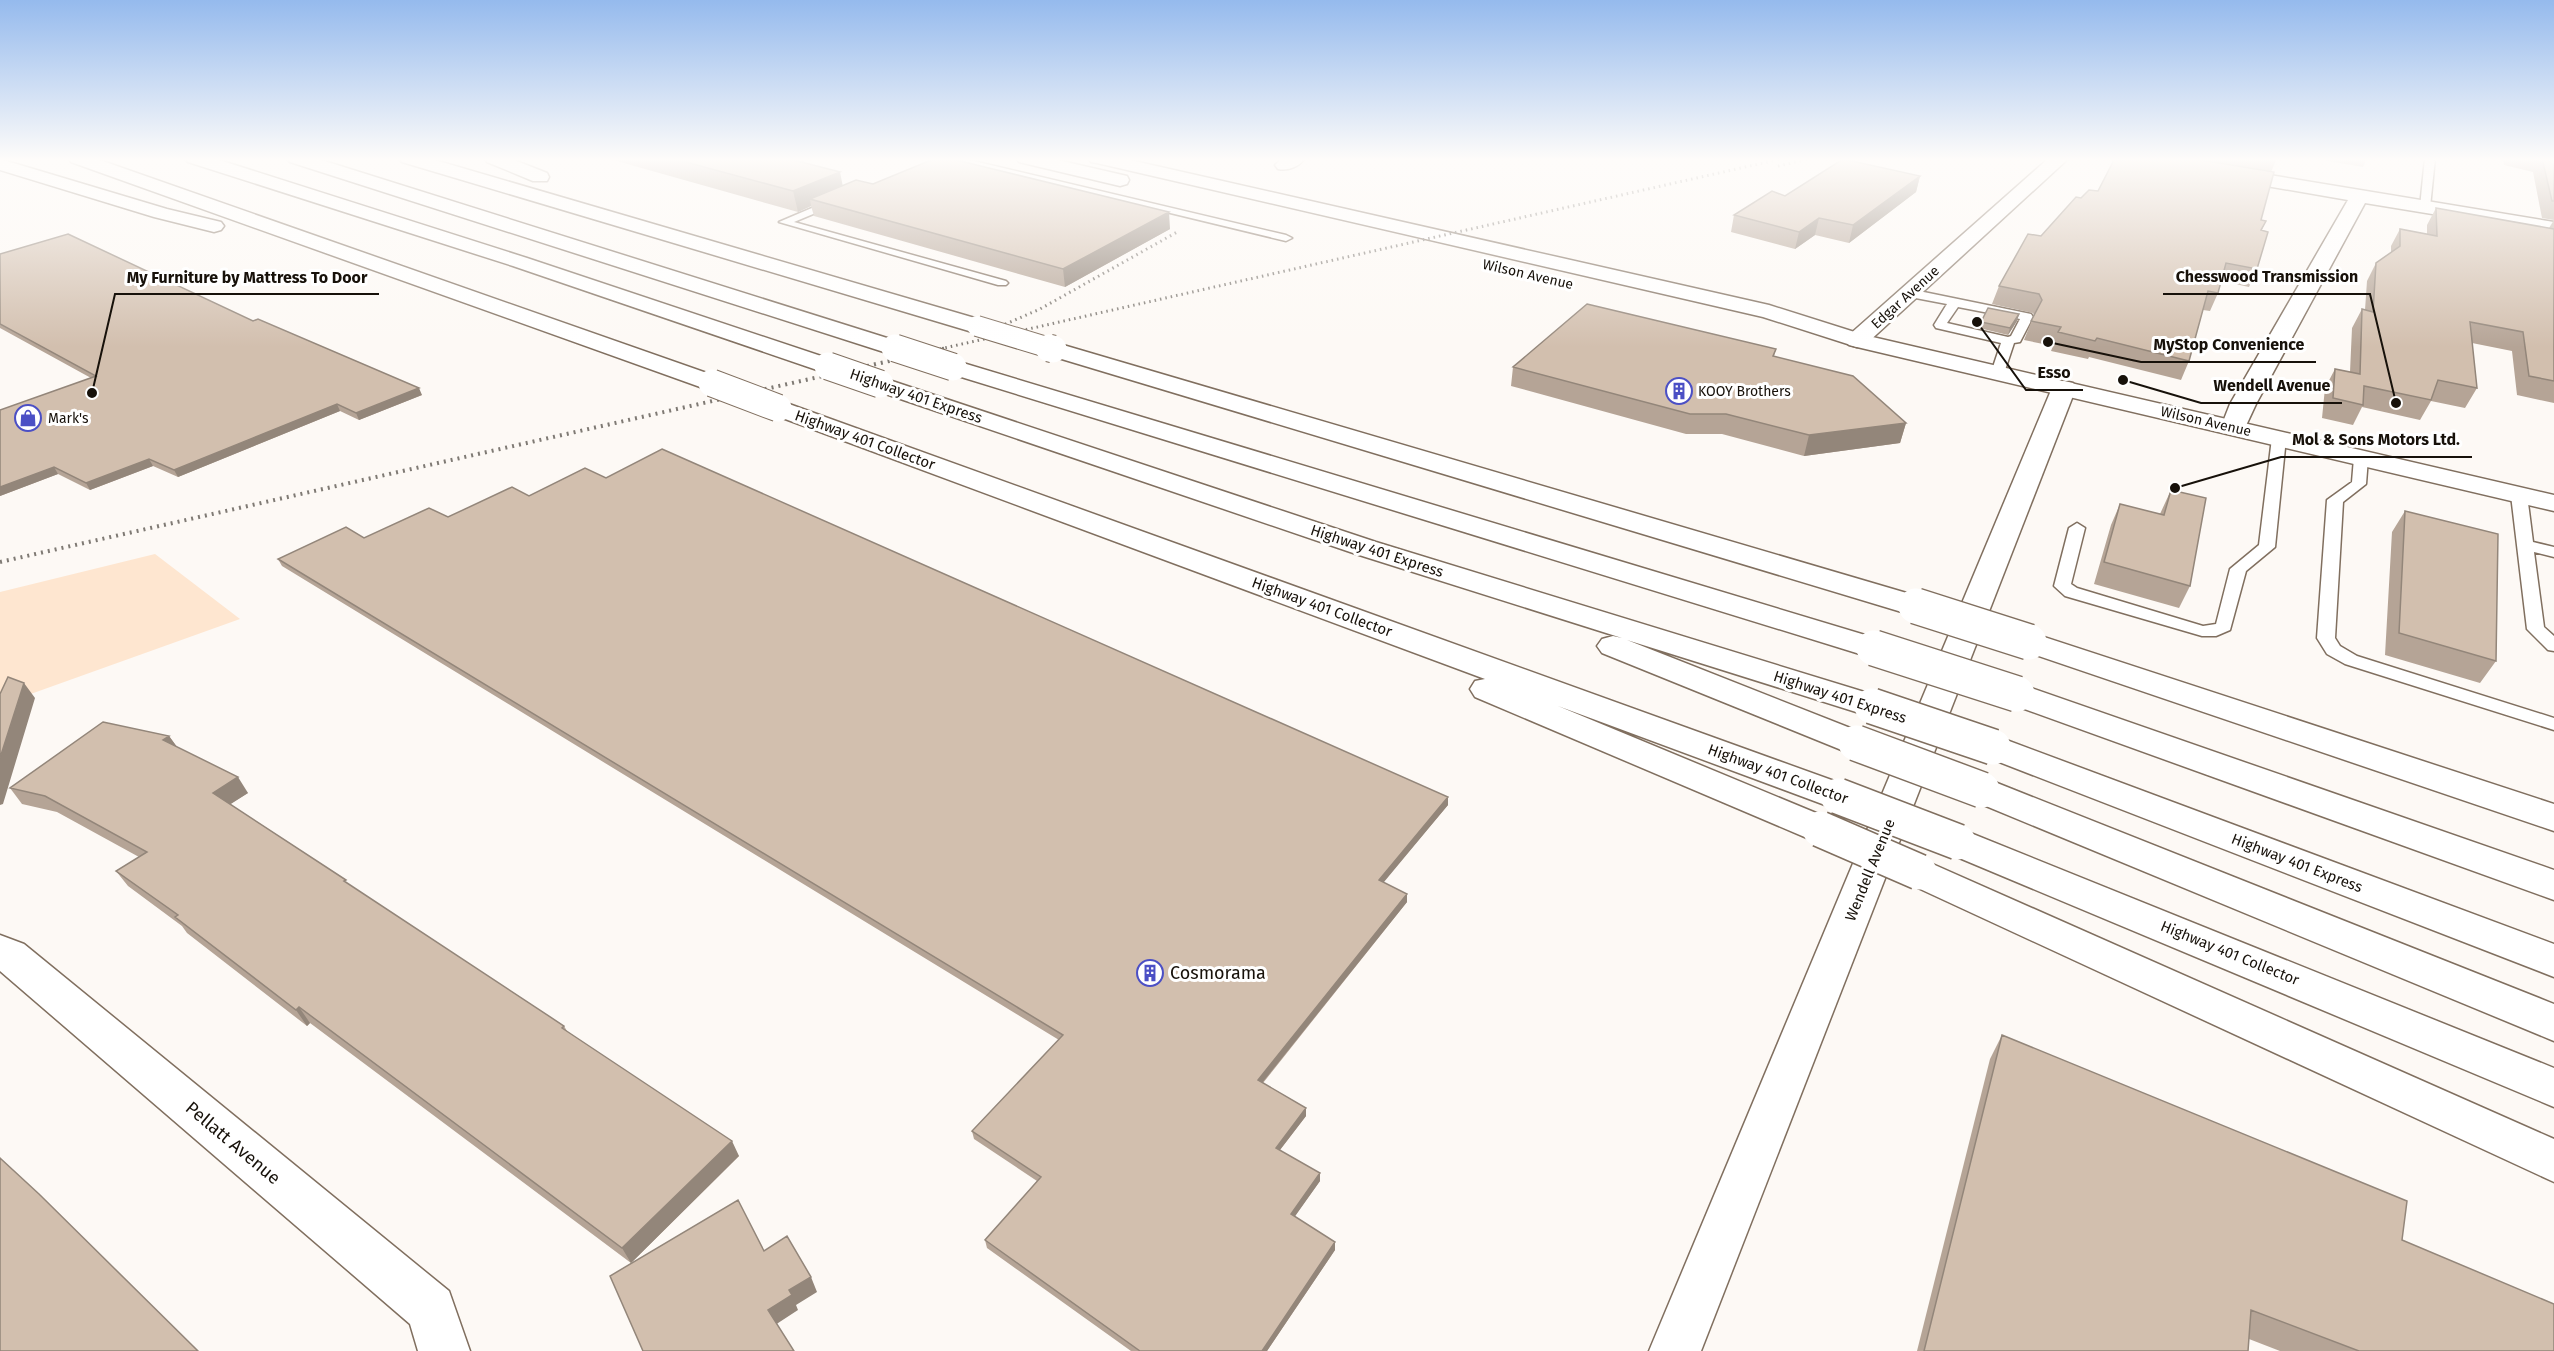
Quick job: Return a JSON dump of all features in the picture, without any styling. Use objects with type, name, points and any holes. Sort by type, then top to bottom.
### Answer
[{"type":"main road","points":[[194,221],[399,271]]},
{"type":"main road","name":"Highway 401 Collector","points":[[257,221],[712,383],[1838,796],[1958,842],[2554,1088]]},
{"type":"main road","name":"Highway 401 Express","points":[[392,221],[520,262],[1366,548],[1872,706],[1993,747],[2554,960]]},
{"type":"main road","points":[[495,221],[953,367],[1874,648],[2017,694],[2554,885]]},
{"type":"main road","points":[[625,221],[1916,606],[2554,818]]},
{"type":"main road","points":[[658,221],[766,262]]},
{"type":"main road","name":"Wilson Avenue","points":[[1300,221],[1749,324],[1857,340]]},
{"type":"main road","name":"Wilson Avenue","points":[[1372,221],[1769,312],[1857,340],[2554,503]]},
{"type":"main road","name":"Edgar Avenue","points":[[1857,340],[1989,221]]},
{"type":"main road","points":[[2234,428],[2242,404],[2345,221]]},
{"type":"main road","points":[[2511,221],[2554,228]]},
{"type":"main road","name":"Wendell Avenue","points":[[1675,1351],[2064,388]]},
{"type":"main road","points":[[1134,539],[1919,872],[2554,1161]]},
{"type":"main road","points":[[1366,548],[1856,743],[1982,790],[2554,1023]]},
{"type":"main road","name":"Pellatt Avenue","points":[[0,951],[9,955],[431,1309],[444,1351]]},
{"type":"lane","points":[[786,221],[784,222],[1002,283]]},
{"type":"lane","points":[[1214,221],[1286,238]]},
{"type":"lane","points":[[1909,293],[1955,302],[1991,311],[2027,317],[2016,339],[2007,341],[1980,332],[1940,325],[1955,302]]},
{"type":"lane","points":[[1998,373],[2007,341]]},
{"type":"lane","points":[[2077,528],[2062,586],[2071,592],[2202,631],[2217,632],[2224,626],[2238,568],[2267,547],[2279,438]]},
{"type":"lane","points":[[2361,458],[2359,483],[2335,500],[2326,638],[2333,650],[2351,660],[2554,724]]},
{"type":"lane","points":[[2519,495],[2536,629],[2554,646]]},
{"type":"lane","points":[[2526,545],[2554,552]]},
{"type":"shaded area","points":[[155,554],[240,619],[0,705],[0,592]]},
{"type":"building","points":[[890,221],[1152,221],[1063,269]]},
{"type":"building","points":[[1757,221],[1815,221],[1799,232]]},
{"type":"building","points":[[1834,221],[1858,221],[1853,225]]},
{"type":"building","points":[[2054,221],[2266,221],[2261,230],[2268,232],[2257,269],[2226,263],[2218,293],[2208,291],[2189,361],[2097,338],[2095,341],[2058,332],[2061,327],[2031,321],[2042,300],[2039,294],[1999,286],[2028,234],[2041,236]]},
{"type":"building","points":[[2436,221],[2509,221],[2554,229],[2554,381],[2529,376],[2523,332],[2470,322],[2477,388],[2438,380],[2431,400],[2364,386],[2363,405],[2333,398],[2335,369],[2360,374],[2362,309],[2373,312],[2376,263],[2400,246],[2400,229],[2437,236]]},
{"type":"building","points":[[68,234],[253,321],[258,319],[419,388],[356,413],[337,404],[174,470],[149,459],[86,483],[54,467],[0,487],[0,410],[96,376],[0,324],[0,254]]},
{"type":"building","name":"KOOY Brothers","points":[[1587,304],[1776,349],[1773,356],[1853,376],[1906,423],[1809,435],[1726,414],[1690,414],[1513,367]]},
{"type":"building","points":[[1988,308],[2019,314],[2010,328],[1981,322]]},
{"type":"building","name":"Cosmorama","points":[[662,449],[1448,797],[1379,880],[1407,894],[1258,1080],[1306,1108],[1276,1148],[1320,1173],[1291,1214],[1335,1242],[1262,1351],[1140,1351],[985,1240],[1041,1177],[972,1131],[1063,1035],[278,559],[346,527],[364,538],[429,508],[448,517],[512,487],[529,496],[585,468],[606,478]]},
{"type":"building","points":[[2171,490],[2206,498],[2190,586],[2104,562],[2120,504],[2164,515]]},
{"type":"building","points":[[2405,511],[2498,534],[2496,661],[2399,633]]},
{"type":"building","points":[[8,677],[24,683],[0,758],[0,694]]},
{"type":"building","points":[[103,722],[169,736],[163,740],[238,777],[213,793],[564,1026],[562,1028],[732,1141],[622,1248],[299,1007],[296,1010],[175,917],[178,915],[116,871],[147,852],[45,796],[10,788]]},
{"type":"building","points":[[2002,1035],[2407,1201],[2402,1240],[2554,1304],[2554,1351],[2359,1351],[2251,1310],[2248,1351],[1924,1351]]},
{"type":"building","points":[[0,1158],[39,1194],[198,1351],[0,1351]]},
{"type":"building","points":[[738,1200],[764,1251],[787,1236],[811,1277],[789,1290],[792,1295],[768,1310],[794,1351],[643,1351],[610,1276]]},
{"type":"railway","points":[[940,349],[1506,221]]},
{"type":"railway","points":[[985,333],[1040,309],[1179,231]]},
{"type":"railway","points":[[0,562],[947,348]]},
{"type":"place","name":"Esso","points":[[1977,322]]},
{"type":"place","name":"MyStop Convenience","points":[[2048,342]]},
{"type":"place","name":"Wendell Avenue","points":[[2123,380]]},
{"type":"place","name":"KOOY Brothers","points":[[1679,391]]},
{"type":"place","name":"My Furniture by Mattress To Door","points":[[92,393]]},
{"type":"place","name":"Chesswood Transmission","points":[[2396,403]]},
{"type":"place","name":"Mark's","points":[[28,418]]},
{"type":"place","name":"Mol & Sons Motors Ltd.","points":[[2175,488]]},
{"type":"place","name":"Cosmorama","points":[[1150,973]]}]
